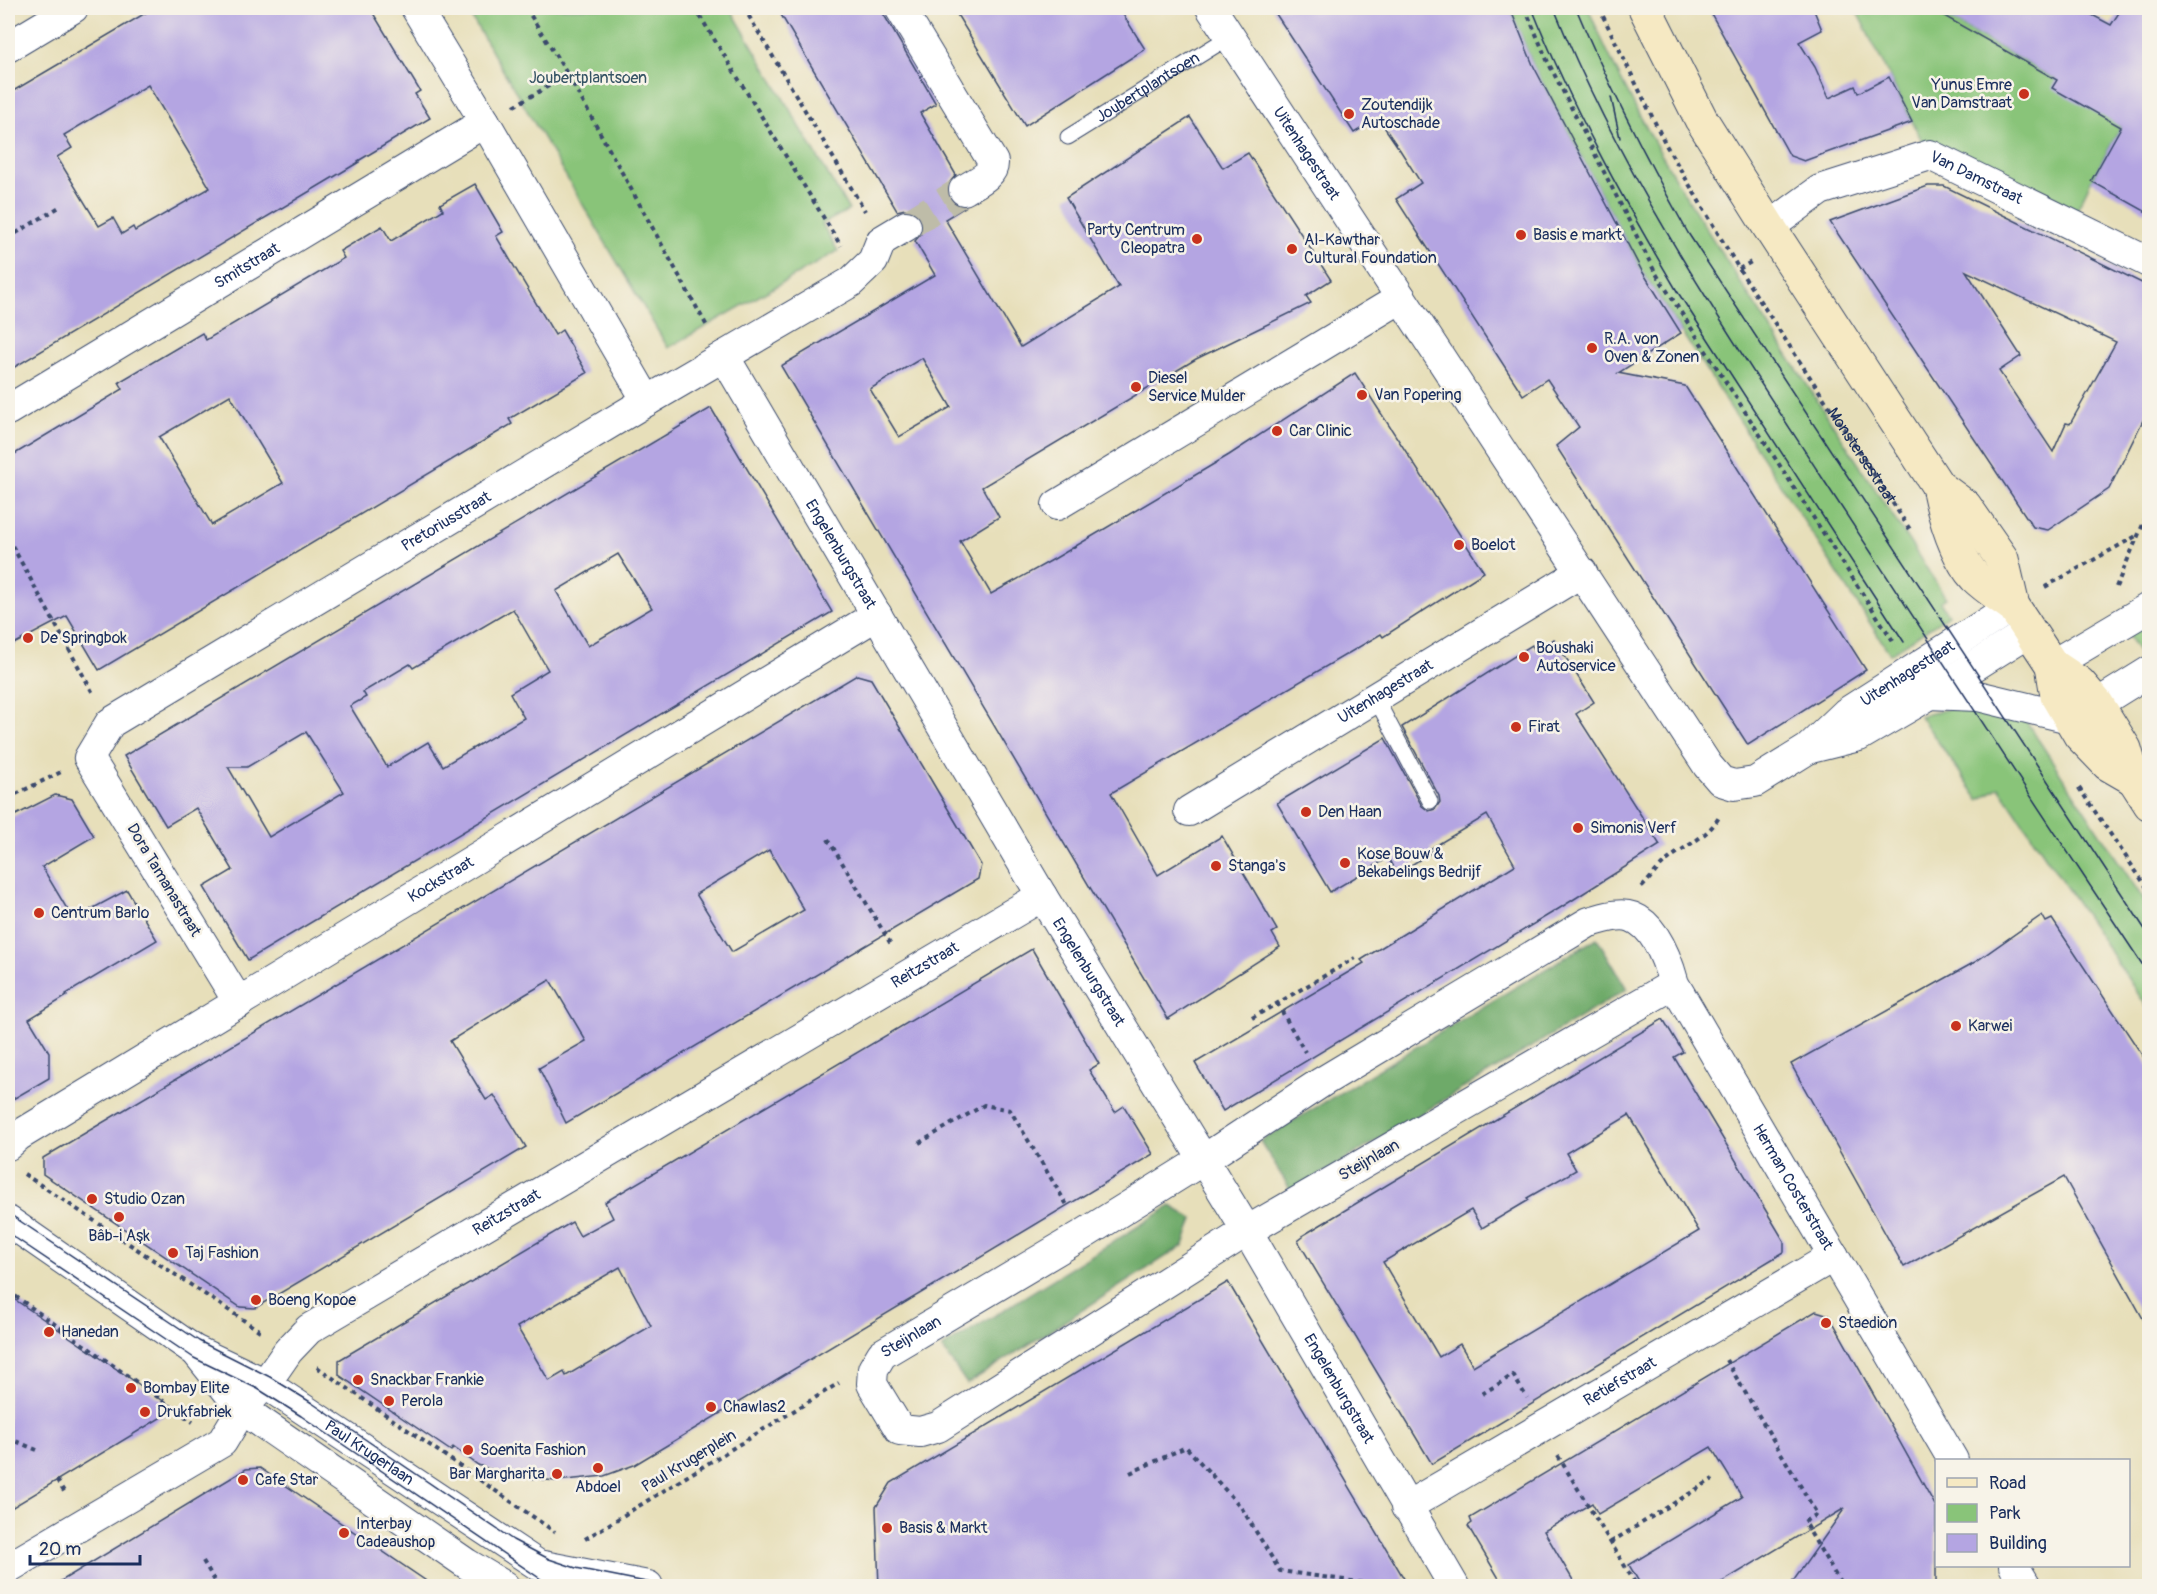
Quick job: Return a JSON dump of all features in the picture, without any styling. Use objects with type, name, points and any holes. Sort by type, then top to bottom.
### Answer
[{"type":"street","points":[[8,47],[73,8]]},
{"type":"street","points":[[416,8],[647,401]]},
{"type":"street","points":[[900,8],[993,162],[990,173],[964,190]]},
{"type":"street","name":"Uitenhagestraat","points":[[1211,8],[1708,766],[1721,781],[1734,785],[1755,782],[1808,748],[1846,713],[1920,683],[2021,618]]},
{"type":"street","points":[[1645,8],[1701,118],[1769,227],[1938,486],[1965,506],[2002,560],[2021,618],[2052,665],[2079,684],[2083,711],[2080,735],[2108,764],[2142,792]]},
{"type":"street","name":"Smitstraat","points":[[8,410],[485,122]]},
{"type":"street","name":"Van Damstraat","points":[[1769,227],[1820,190],[1930,155],[2150,262]]},
{"type":"street","name":"Pretoriusstraat","points":[[90,758],[110,723],[647,401],[851,282],[873,261],[890,236]]},
{"type":"street","points":[[1057,505],[1401,298]]},
{"type":"street","name":"Engelenburgstraat","points":[[724,356],[1042,896],[1247,1231],[1454,1587]]},
{"type":"street","name":"Uitenhagestraat","points":[[1189,811],[1582,572]]},
{"type":"street","points":[[2052,665],[2150,607]]},
{"type":"street","name":"Kockstraat","points":[[8,1145],[18,1136],[877,615]]},
{"type":"street","points":[[2083,711],[2150,671]]},
{"type":"street","name":"Uitenhagestraat","points":[[1920,683],[1978,696],[2083,711]]},
{"type":"street","name":"Dora Tamanastraat","points":[[90,758],[239,1003]]},
{"type":"street","name":"Reitzstraat","points":[[8,1568],[222,1442],[242,1409],[288,1351],[309,1329],[1042,896]]},
{"type":"street","name":"Steijnlaan","points":[[1632,917],[1612,916],[1589,922],[1322,1082],[1084,1234],[882,1354],[873,1369],[872,1384],[900,1430],[920,1432],[938,1427],[1247,1231],[1674,984]]},
{"type":"street","name":"Herman Costerstraat","points":[[1632,917],[1651,932],[1668,960],[1674,984],[1952,1459]]},
{"type":"street","name":"Paul Krugerlaan","points":[[8,1221],[194,1350],[264,1383],[529,1576],[648,1587]]},
{"type":"street","name":"Retiefstraat","points":[[1406,1507],[1834,1256]]},
{"type":"street","name":"Paul Krugerlaan","points":[[194,1350],[242,1409],[504,1587]]},
{"type":"street","points":[[2015,1567],[2026,1587]]},
{"type":"lane","name":"Joubertplantsoen","points":[[1068,137],[1229,37]]},
{"type":"lane","points":[[1375,697],[1430,801]]},
{"type":"lane","name":"Paul Krugerlaan","points":[[529,1576],[564,1587]]},
{"type":"path","points":[[526,8],[568,75],[724,356]]},
{"type":"path","points":[[695,8],[858,275]]},
{"type":"path","points":[[744,8],[890,236]]},
{"type":"path","points":[[1526,8],[1547,60],[1655,272],[1920,683]]},
{"type":"path","name":"Monstersestraat","points":[[1599,8],[1666,145],[1739,269],[1914,535]]},
{"type":"path","points":[[485,122],[568,75]]},
{"type":"path","points":[[8,238],[61,206]]},
{"type":"path","points":[[2115,588],[2150,508]]},
{"type":"path","points":[[2021,618],[2138,534]]},
{"type":"path","points":[[8,538],[110,723]]},
{"type":"path","points":[[8,798],[90,758]]},
{"type":"path","points":[[1632,917],[1634,896],[1668,859],[1695,842],[1717,821],[1734,785]]},
{"type":"path","points":[[2079,788],[2150,892]]},
{"type":"path","points":[[828,838],[910,976]]},
{"type":"path","points":[[1252,1018],[1355,958]]},
{"type":"path","points":[[1277,1003],[1322,1082]]},
{"type":"path","points":[[919,1143],[984,1106],[1010,1110],[1084,1234]]},
{"type":"path","name":"Paul Krugerplein","points":[[529,1576],[549,1558],[577,1549],[585,1538],[882,1354]]},
{"type":"path","points":[[1726,1360],[1817,1514],[1804,1522],[1842,1587]]},
{"type":"path","points":[[1482,1394],[1513,1376],[1544,1426]]},
{"type":"path","points":[[8,1438],[37,1450]]},
{"type":"path","points":[[1130,1473],[1186,1447],[1241,1507],[1280,1571],[1387,1587]]},
{"type":"path","points":[[1558,1456],[1637,1587]]},
{"type":"path","points":[[1611,1542],[1713,1479]]},
{"type":"path","points":[[203,1561],[218,1587]]},
{"type":"path","points":[[829,1587],[831,1579]]},
{"type":"green space","name":"Joubertplantsoen","points":[[466,8],[730,8],[849,210],[822,224],[838,251],[668,348]]},
{"type":"green space","points":[[1510,8],[1588,8],[1627,92],[1672,174],[1946,598],[1940,602],[1948,615],[1890,654],[1642,271],[1533,65]]},
{"type":"green space","points":[[1855,8],[1907,8],[1913,11],[1915,8],[1930,8],[2057,80],[2121,127],[2070,224],[1929,155]]},
{"type":"green space","points":[[2149,619],[2149,656],[2144,660],[2127,634]]},
{"type":"green space","points":[[1960,706],[2026,721],[2149,908],[2149,1010],[1999,787],[1979,800],[1920,716]]},
{"type":"green space","points":[[1597,938],[1627,989],[1292,1192],[1260,1141]]},
{"type":"green space","points":[[1171,1206],[1193,1219],[1184,1245],[967,1384],[942,1348]]},
{"type":"building","points":[[154,8],[370,8],[420,91],[415,94],[430,118],[8,371],[8,94]],"holes":[[[148,85],[210,188],[135,231],[133,227],[122,234],[113,218],[99,226],[57,157],[72,148],[64,135]]]},
{"type":"building","points":[[777,8],[880,8],[936,104],[920,113],[956,175],[949,183],[947,191],[949,199],[956,205],[965,207],[945,219],[1021,347],[1119,287],[1066,198],[1190,117],[1223,168],[1248,153],[1331,280],[1306,296],[1311,303],[1196,359],[982,487],[999,517],[960,541],[991,594],[1229,455],[1355,373],[1484,572],[1383,637],[1381,634],[1111,793],[1158,875],[1222,836],[1277,930],[1272,933],[1280,947],[1168,1019],[781,366],[935,275],[915,241],[921,234],[923,225],[921,218],[914,211],[905,209],[897,211]],"holes":[[[922,358],[951,407],[899,437],[870,389]]]},
{"type":"building","points":[[953,8],[1119,8],[1145,49],[1025,126]]},
{"type":"building","points":[[1272,8],[1510,8],[1533,65],[1642,271],[1681,333],[1618,373],[1685,386],[1866,670],[1748,745],[1556,446],[1579,427],[1547,379],[1523,395],[1396,199],[1421,183],[1400,150],[1378,118],[1354,133]]},
{"type":"building","points":[[1708,8],[1813,8],[1822,30],[1799,42],[1815,67],[1829,98],[1855,86],[1858,93],[1889,77],[1912,122],[1804,161],[1790,156]]},
{"type":"building","points":[[1930,8],[2079,8],[2111,25],[2122,8],[2150,8],[2150,214],[2091,181],[2121,127],[2052,88],[2057,80]]},
{"type":"building","points":[[475,184],[503,232],[496,236],[555,335],[562,330],[587,373],[509,419],[512,424],[99,670],[67,616],[8,647],[8,458],[123,389],[119,382],[202,333],[206,340],[344,258],[340,251],[382,226],[391,241],[443,210],[440,204]],"holes":[[[230,395],[283,483],[212,525],[159,437]]]},
{"type":"building","points":[[1928,186],[1944,186],[2150,287],[2150,406],[2109,489],[2048,530],[2033,527],[1830,222]],"holes":[[[1966,271],[2116,342],[2070,424],[2066,423],[2053,452],[1999,371],[2021,356]]]},
{"type":"building","points":[[711,408],[832,612],[248,960],[204,887],[233,870],[196,808],[166,826],[124,756]],"holes":[[[618,554],[652,608],[588,646],[556,591]],[[513,609],[548,670],[510,693],[524,718],[443,766],[428,742],[387,767],[350,706],[366,697],[363,692],[410,664],[413,668]],[[306,732],[344,792],[269,837],[228,767],[247,767]]]},
{"type":"building","points":[[1554,639],[1594,702],[1576,714],[1660,845],[1560,908],[1223,1111],[1195,1063],[1364,963],[1361,960],[1515,865],[1487,815],[1430,849],[1432,852],[1397,874],[1388,858],[1330,892],[1277,803],[1385,738],[1422,806],[1429,811],[1435,809],[1440,802],[1439,796],[1402,727],[1532,645],[1535,651]]},
{"type":"building","points":[[857,675],[871,679],[981,865],[978,879],[566,1123],[539,1068],[586,1041],[550,980],[526,994],[450,1041],[486,1100],[494,1095],[526,1147],[255,1308],[240,1307],[43,1174],[43,1158]],"holes":[[[769,850],[804,910],[732,952],[696,894]]]},
{"type":"building","name":"Centrum Barlo","points":[[55,795],[72,799],[94,836],[42,867],[73,919],[127,890],[157,940],[66,994],[67,996],[29,1019],[49,1052],[49,1078],[8,1102],[8,819]]},
{"type":"building","points":[[2042,915],[2046,922],[2052,919],[2150,1067],[2150,1331],[2064,1177],[1904,1267],[1791,1064],[1975,962]]},
{"type":"building","points":[[1032,949],[1099,1064],[1089,1070],[1115,1112],[1124,1106],[1153,1154],[634,1465],[604,1476],[556,1481],[509,1476],[478,1465],[453,1447],[451,1451],[339,1375],[339,1360],[572,1222],[580,1236],[613,1218],[605,1202]],"holes":[[[620,1267],[651,1326],[566,1376],[564,1372],[549,1381],[517,1327]]]},
{"type":"building","points":[[1663,1019],[1683,1052],[1674,1057],[1784,1241],[1784,1252],[1432,1464],[1298,1241],[1302,1236]],"holes":[[[1629,1115],[1699,1231],[1473,1366],[1460,1344],[1439,1357],[1383,1262],[1471,1210],[1482,1228],[1529,1200],[1527,1198],[1576,1170],[1566,1153]]]},
{"type":"building","points":[[1228,1282],[1409,1587],[879,1587],[876,1507],[891,1483]]},
{"type":"building","points":[[8,1295],[175,1409],[8,1510]]},
{"type":"building","points":[[1816,1311],[1829,1315],[1935,1505],[1936,1587],[1789,1587],[1845,1508],[1714,1587],[1642,1587],[1629,1565],[1742,1497],[1711,1447],[1598,1514],[1592,1503],[1544,1531],[1577,1587],[1504,1587],[1468,1526],[1472,1523],[1470,1518]]},
{"type":"building","points":[[260,1468],[435,1587],[51,1587],[246,1469]]},
{"type":"tunnel","points":[[906,226],[964,190]]},
{"type":"tram line","points":[[1532,8],[1581,117],[1657,257],[1904,642]]},
{"type":"tram line","points":[[1554,8],[1611,131],[1643,191],[1712,307],[2150,976]]},
{"type":"tram line","points":[[1576,8],[1629,122],[1688,233],[2150,937]]},
{"type":"tram line","points":[[1611,97],[1620,138]]},
{"type":"tram line","points":[[8,1213],[199,1341],[270,1377],[312,1403],[513,1540],[549,1559],[576,1568],[666,1586]]},
{"type":"tram line","points":[[8,1233],[194,1358],[258,1389],[301,1416],[551,1586]]},
{"type":"place","name":"Yunus Emre Van Damstraat","points":[[2024,94]]},
{"type":"place","name":"Zoutendijk Autoschade","points":[[1349,114]]},
{"type":"place","name":"Basis e markt","points":[[1521,235]]},
{"type":"place","name":"Party Centrum Cleopatra","points":[[1197,239]]},
{"type":"place","name":"Al-Kawthar Cultural Foundation","points":[[1292,249]]},
{"type":"place","name":"R.A. von Oven & Zonen","points":[[1592,348]]},
{"type":"place","name":"Diesel Service Mulder","points":[[1136,387]]},
{"type":"place","name":"Van Popering","points":[[1362,395]]},
{"type":"place","name":"Car Clinic","points":[[1277,431]]},
{"type":"place","name":"Boelot","points":[[1459,545]]},
{"type":"place","name":"De Springbok","points":[[28,638]]},
{"type":"place","name":"Boushaki Autoservice","points":[[1524,657]]},
{"type":"place","name":"Firat","points":[[1516,727]]},
{"type":"place","name":"Den Haan","points":[[1306,812]]},
{"type":"place","name":"Simonis Verf","points":[[1578,828]]},
{"type":"place","name":"Kose Bouw & Bekabelings Bedrijf","points":[[1345,863]]},
{"type":"place","name":"Stanga's","points":[[1216,866]]},
{"type":"place","name":"Centrum Barlo","points":[[39,913]]},
{"type":"place","name":"Karwei","points":[[1956,1026]]},
{"type":"place","name":"Studio Ozan","points":[[92,1199]]},
{"type":"place","name":"Bâb-i Aşk","points":[[119,1217]]},
{"type":"place","name":"Taj Fashion","points":[[173,1253]]},
{"type":"place","name":"Boeng Kopoe","points":[[256,1300]]},
{"type":"place","name":"Staedion","points":[[1826,1323]]},
{"type":"place","name":"Hanedan","points":[[49,1332]]},
{"type":"place","name":"Snackbar Frankie","points":[[358,1380]]},
{"type":"place","name":"Bombay Elite","points":[[131,1388]]},
{"type":"place","name":"Perola","points":[[389,1401]]},
{"type":"place","name":"Chawlas2","points":[[711,1407]]},
{"type":"place","name":"Drukfabriek","points":[[145,1412]]},
{"type":"place","name":"Soenita Fashion","points":[[468,1450]]},
{"type":"place","name":"Abdoel","points":[[598,1468]]},
{"type":"place","name":"Bar Margharita","points":[[557,1474]]},
{"type":"place","name":"Cafe Star","points":[[243,1480]]},
{"type":"place","name":"Basis & Markt","points":[[887,1528]]},
{"type":"place","name":"Interbay Cadeaushop","points":[[344,1533]]}]
